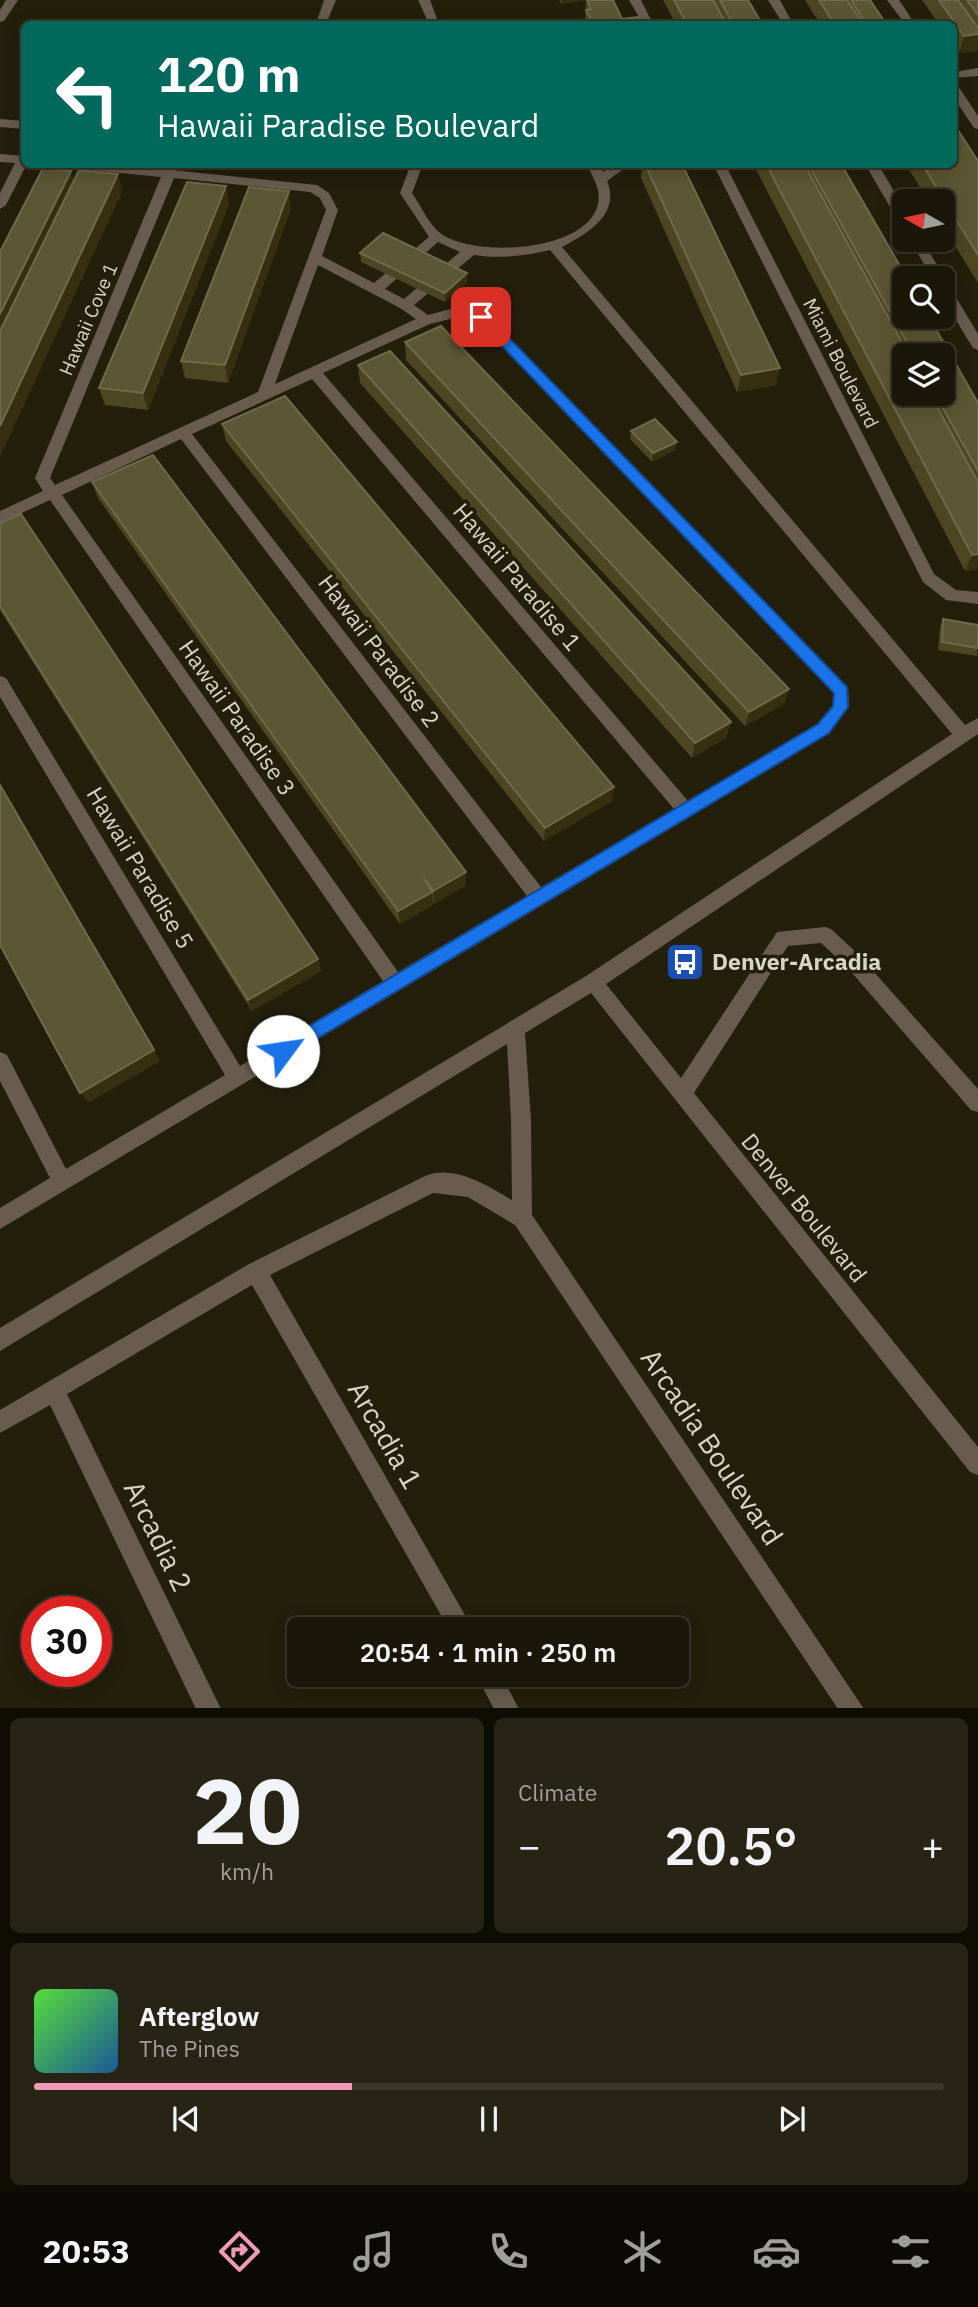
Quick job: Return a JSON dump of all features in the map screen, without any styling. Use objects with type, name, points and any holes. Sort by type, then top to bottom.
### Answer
[{"type":"street","points":[[0,19],[12,0]]},
{"type":"street","points":[[322,21],[330,0]]},
{"type":"street","points":[[424,0],[433,21]]},
{"type":"street","points":[[635,0],[646,21]]},
{"type":"street","points":[[774,0],[786,21]]},
{"type":"street","points":[[893,0],[908,21]]},
{"type":"street","points":[[957,75],[978,72]]},
{"type":"street","points":[[957,94],[978,125]]},
{"type":"street","points":[[0,123],[21,125]]},
{"type":"street","points":[[0,158],[21,160]]},
{"type":"street","points":[[0,205],[21,166]]},
{"type":"street","points":[[110,168],[313,188],[325,196],[332,211],[264,395]]},
{"type":"street","points":[[415,168],[406,193],[436,237],[470,251],[517,255],[555,247],[587,229],[604,204],[603,178],[596,168]]},
{"type":"street","points":[[603,178],[618,168]]},
{"type":"street","name":"Miami Boulevard","points":[[721,168],[928,578],[952,596],[978,598]]},
{"type":"street","points":[[873,168],[892,199]]},
{"type":"street","name":"Hawaii Cove 1","points":[[42,478],[169,174]]},
{"type":"street","points":[[375,290],[436,237]]},
{"type":"street","points":[[0,1340],[593,982],[971,730],[555,247]]},
{"type":"street","points":[[405,305],[470,251]]},
{"type":"street","points":[[314,258],[405,305],[426,320]]},
{"type":"street","points":[[955,307],[978,345]]},
{"type":"street","points":[[0,517],[426,320],[454,313],[481,317],[842,692],[841,707],[824,729],[0,1219]]},
{"type":"street","name":"Hawaii Paradise 1","points":[[314,372],[686,811]]},
{"type":"street","name":"Hawaii Paradise 2","points":[[183,432],[539,898]]},
{"type":"street","name":"Hawaii Paradise 3","points":[[42,478],[396,984]]},
{"type":"street","name":"Hawaii Paradise 5","points":[[0,683],[237,1078]]},
{"type":"street","points":[[682,1094],[783,938],[825,934],[852,960],[978,1103]]},
{"type":"street","name":"Denver Boulevard","points":[[593,982],[978,1464]]},
{"type":"street","points":[[515,1030],[521,1120],[522,1218]]},
{"type":"street","points":[[0,1061],[62,1182]]},
{"type":"street","points":[[0,1422],[256,1271],[432,1184],[471,1187],[522,1218]]},
{"type":"street","name":"Arcadia Boulevard","points":[[522,1218],[851,1708]]},
{"type":"street","name":"Arcadia 1","points":[[256,1271],[455,1617]]},
{"type":"street","name":"Arcadia 2","points":[[54,1390],[209,1708]]},
{"type":"street","points":[[495,1687],[507,1708]]},
{"type":"building","points":[[587,0],[613,0],[622,19],[638,17],[640,21],[592,21],[586,10],[591,9]]},
{"type":"building","points":[[674,0],[713,0],[724,21],[685,21]]},
{"type":"building","points":[[720,0],[748,0],[760,21],[731,21]]},
{"type":"building","points":[[819,0],[847,0],[861,21],[832,21]]},
{"type":"building","points":[[851,0],[870,0],[884,21],[864,21]]},
{"type":"building","points":[[939,0],[958,0],[978,28],[978,34],[964,36],[957,21],[954,21]]},
{"type":"building","points":[[967,0],[978,0],[978,15]]},
{"type":"building","points":[[957,129],[978,161],[978,255],[956,219],[956,189],[937,189],[924,168],[957,168]]},
{"type":"building","points":[[43,168],[71,171],[0,314],[0,252]]},
{"type":"building","points":[[647,168],[684,168],[780,368],[741,375]]},
{"type":"building","points":[[768,168],[806,168],[892,324],[892,329],[895,329],[902,343],[892,343],[892,403]]},
{"type":"building","points":[[810,168],[843,168],[900,266],[892,266],[892,315]]},
{"type":"building","points":[[79,170],[118,174],[0,426],[0,331]]},
{"type":"building","points":[[187,182],[226,186],[143,393],[99,388]]},
{"type":"building","points":[[249,187],[289,191],[225,365],[181,361]]},
{"type":"building","points":[[383,233],[467,273],[445,293],[360,253]]},
{"type":"building","points":[[441,326],[789,689],[749,712],[405,342]]},
{"type":"building","points":[[900,329],[936,329],[944,343],[907,343]]},
{"type":"building","points":[[390,351],[731,722],[695,743],[358,365]]},
{"type":"building","points":[[955,363],[978,403],[978,471],[942,406],[955,406]]},
{"type":"building","points":[[285,396],[614,787],[545,828],[222,424]]},
{"type":"building","points":[[893,406],[937,406],[978,482],[978,554],[972,555]]},
{"type":"building","points":[[655,419],[677,442],[653,453],[631,431]]},
{"type":"building","points":[[153,455],[466,872],[433,891],[424,878],[432,892],[398,911],[92,482]]},
{"type":"building","points":[[21,514],[318,959],[248,1000],[0,606],[0,523]]},
{"type":"building","points":[[943,619],[978,625],[978,648],[942,642]]},
{"type":"building","points":[[0,785],[154,1050],[80,1093],[0,945]]},
{"type":"place","name":"Denver-Arcadia","points":[[685,962]]},
{"type":"route","points":[[283,1051],[824,729],[841,707],[842,692],[481,317]]}]
